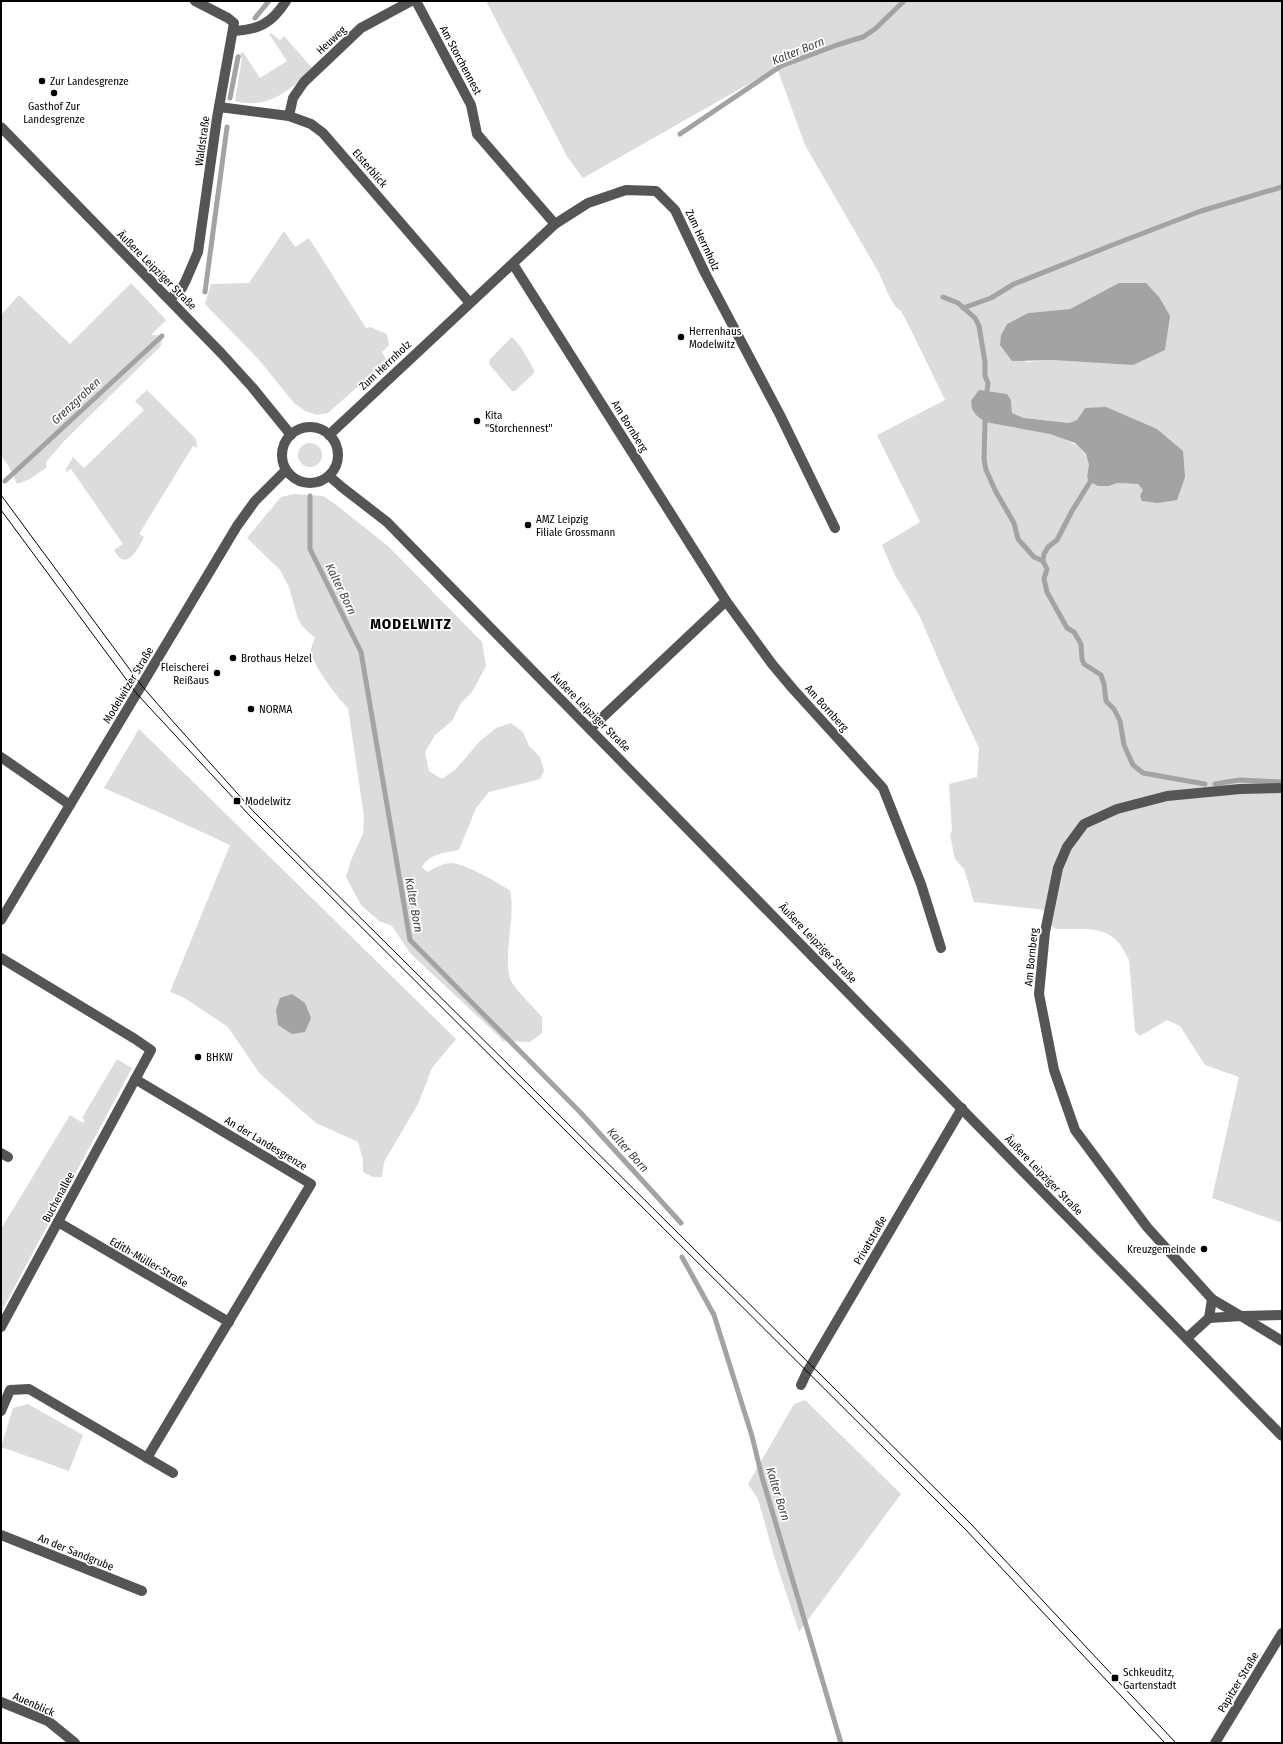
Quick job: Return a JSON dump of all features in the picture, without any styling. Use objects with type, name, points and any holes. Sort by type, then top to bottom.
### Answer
[{"type":"street","points":[[195,1],[228,18],[234,23],[233,31],[248,30],[262,26],[276,16],[286,1]]},
{"type":"street","name":"Heuweg","points":[[289,116],[293,98],[310,77],[362,28],[411,1]]},
{"type":"street","name":"Am Storchennest","points":[[416,1],[471,105],[477,134],[555,224]]},
{"type":"street","name":"Waldstraße","points":[[170,299],[182,288],[198,252],[219,107],[233,31]]},
{"type":"street","name":"Elsterblick","points":[[219,107],[289,116],[311,124],[323,133],[469,302]]},
{"type":"street","name":"Äußere Leipziger Straße","points":[[1,127],[170,299],[247,381],[291,435]]},
{"type":"street","name":"Zum Herrnholz","points":[[329,435],[469,302],[513,264],[555,224],[588,203],[626,190],[656,191],[675,210],[705,273],[780,415],[835,528]]},
{"type":"street","name":"Am Bornberg","points":[[513,264],[726,601],[772,664],[883,788],[921,884],[941,948]]},
{"type":"street","points":[[314,428],[322,430],[329,435],[334,442],[338,455],[335,468],[329,476],[323,480],[307,483],[295,479],[286,470],[282,452],[285,443],[291,435],[298,430],[314,428]]},
{"type":"street","name":"Modelwitzer Straße","points":[[1,920],[237,526],[255,501],[286,470]]},
{"type":"street","name":"Äußere Leipziger Straße","points":[[329,476],[387,522],[1282,1436]]},
{"type":"street","points":[[590,729],[726,601]]},
{"type":"street","points":[[1,757],[70,805]]},
{"type":"street","name":"Am Bornberg","points":[[1282,788],[1240,789],[1167,796],[1117,809],[1084,824],[1067,847],[1058,868],[1045,932],[1039,994],[1054,1070],[1075,1130],[1147,1227],[1212,1299],[1282,1341]]},
{"type":"street","points":[[1,958],[151,1050],[135,1079]]},
{"type":"street","name":"Buchenallee","points":[[1,1327],[135,1079]]},
{"type":"street","name":"An der Landesgrenze","points":[[135,1079],[311,1184],[147,1458]]},
{"type":"street","name":"Privatstraße","points":[[801,1385],[807,1372],[962,1108]]},
{"type":"street","name":"Edith-Müller-Straße","points":[[58,1222],[229,1322]]},
{"type":"street","points":[[1187,1338],[1208,1318],[1212,1299]]},
{"type":"street","points":[[1208,1318],[1282,1315]]},
{"type":"street","points":[[1,1410],[10,1390],[29,1389],[173,1473]]},
{"type":"street","name":"An der Sandgrube","points":[[1,1535],[142,1591]]},
{"type":"street","name":"Papitzer Straße","points":[[1215,1743],[1282,1633]]},
{"type":"street","name":"Auenblick","points":[[1,1702],[48,1721],[75,1743]]},
{"type":"shaded area","points":[[486,1],[1282,1],[1282,1223],[1212,1198],[1239,1077],[1205,1065],[1180,1026],[1167,1020],[1140,1036],[1135,1031],[1129,960],[1115,939],[1108,934],[1090,929],[1056,929],[1050,925],[1054,911],[974,902],[964,869],[955,859],[950,835],[952,831],[949,784],[977,777],[979,748],[919,615],[895,575],[882,545],[920,522],[877,435],[945,400],[901,311],[895,306],[889,296],[879,273],[805,145],[777,68],[583,178],[568,158]],"holes":[[[1120,283],[1054,360],[1026,362],[1001,335],[1007,324],[1028,313],[1070,309]],[[1011,400],[1012,413],[1024,418],[1069,423],[1077,420],[1085,408],[1157,503],[1138,484],[1117,483],[1109,486],[1087,477],[1089,466],[1085,454],[1075,445],[1062,438],[1029,429],[985,422]]]},
{"type":"shaded area","points":[[271,33],[280,40],[284,36],[313,69],[287,91],[278,96],[258,103],[235,101],[242,58],[236,56],[243,52],[260,78],[287,61],[269,34]]},
{"type":"shaded area","points":[[284,231],[295,247],[309,238],[366,328],[370,327],[387,334],[389,345],[382,352],[386,359],[328,413],[317,415],[305,411],[294,403],[260,361],[205,304],[211,284],[249,283]]},
{"type":"shaded area","points":[[131,283],[166,320],[151,335],[158,335],[162,339],[161,346],[65,440],[46,462],[47,467],[30,479],[17,484],[8,465],[1,456],[1,315],[19,295],[70,344]]},
{"type":"shaded area","points":[[1119,283],[1146,283],[1159,297],[1170,316],[1165,350],[1133,365],[1054,360],[1012,361],[1000,345],[1001,335],[1007,324],[1028,313],[1070,309]]},
{"type":"shaded area","points":[[512,337],[521,347],[534,370],[534,373],[515,391],[512,391],[489,364],[490,359]]},
{"type":"shaded area","points":[[147,390],[196,439],[197,448],[193,446],[139,534],[144,537],[135,552],[131,557],[123,559],[118,557],[114,550],[123,544],[71,469],[66,472],[66,469],[73,457],[84,468],[144,410],[135,401]]},
{"type":"shaded area","points":[[979,390],[1007,394],[1011,400],[1012,413],[1024,418],[1069,423],[1077,420],[1085,408],[1106,407],[1157,429],[1183,451],[1185,477],[1177,500],[1157,503],[1142,501],[1140,496],[1143,490],[1138,484],[1117,483],[1109,486],[1098,486],[1090,482],[1087,477],[1089,465],[1086,454],[1075,443],[1050,434],[985,422],[976,415],[972,409],[971,401]]},
{"type":"shaded area","points":[[310,443],[319,446],[322,455],[319,464],[310,467],[301,464],[298,455],[301,446]]},
{"type":"shaded area","points":[[294,494],[323,496],[335,504],[388,546],[482,642],[486,666],[472,692],[461,703],[452,721],[435,735],[425,752],[429,771],[442,779],[456,769],[479,742],[496,728],[511,723],[523,732],[529,746],[540,757],[544,770],[540,779],[489,792],[476,808],[459,850],[434,856],[425,862],[422,867],[427,872],[447,863],[453,863],[475,871],[510,890],[512,912],[508,968],[510,979],[519,992],[542,1017],[542,1033],[530,1042],[503,1041],[411,954],[392,926],[379,921],[361,905],[346,877],[351,860],[363,834],[364,816],[348,708],[316,666],[311,653],[315,638],[302,626],[297,616],[289,587],[280,570],[247,538],[281,497]]},
{"type":"shaded area","points":[[139,729],[456,1039],[432,1068],[418,1104],[384,1162],[382,1177],[373,1177],[363,1172],[363,1160],[358,1142],[316,1123],[260,1074],[228,1027],[183,997],[170,992],[230,845],[104,788]]},
{"type":"shaded area","points":[[292,994],[305,1003],[311,1018],[305,1032],[292,1034],[278,1025],[276,1010],[280,998]]},
{"type":"shaded area","points":[[117,1059],[132,1068],[1,1312],[1,1229],[70,1115],[83,1123],[85,1120],[82,1118]]},
{"type":"shaded area","points":[[805,1400],[901,1494],[799,1632],[774,1556],[758,1499],[748,1484],[794,1404]]},
{"type":"shaded area","points":[[28,1404],[83,1435],[69,1471],[1,1447],[13,1408]]},
{"type":"waterway","name":"Grenzgraben","points":[[255,18],[269,1]]},
{"type":"waterway","name":"Kalter Born","points":[[680,134],[781,66],[863,37],[875,29],[904,1]]},
{"type":"waterway","name":"Grenzgraben","points":[[230,98],[238,57]]},
{"type":"waterway","name":"Grenzgraben","points":[[205,292],[227,127]]},
{"type":"waterway","points":[[963,308],[991,298],[1014,284],[1201,211],[1282,187]]},
{"type":"waterway","points":[[943,297],[958,303],[975,318],[979,326],[985,362],[985,376],[988,383],[987,391]]},
{"type":"waterway","name":"Grenzgraben","points":[[5,481],[162,336]]},
{"type":"waterway","points":[[985,422],[984,459],[986,470],[996,492],[1014,523],[1018,539],[1034,557],[1043,561],[1047,569],[1044,579],[1047,592],[1067,628],[1074,632],[1081,644],[1082,659],[1084,664],[1101,675],[1104,684],[1106,701],[1114,709],[1120,721],[1124,745],[1133,765],[1143,773],[1205,784]]},
{"type":"waterway","points":[[1043,561],[1044,554],[1048,547],[1057,540],[1072,511],[1090,482]]},
{"type":"waterway","name":"Kalter Born","points":[[310,496],[310,549],[361,652],[410,940],[580,1112],[681,1223]]},
{"type":"waterway","points":[[1215,784],[1239,780],[1282,782]]},
{"type":"waterway","name":"Kalter Born","points":[[682,1257],[714,1315],[752,1436],[762,1477],[841,1743]]},
{"type":"tram line","points":[[1,495],[142,686],[254,812],[971,1524],[1176,1743]]},
{"type":"tram line","points":[[1,510],[137,694],[250,816],[965,1529],[1165,1743]]},
{"type":"place","name":"Zur Landesgrenze","points":[[42,81]]},
{"type":"place","name":"Gasthof Zur Landesgrenze","points":[[54,93]]},
{"type":"place","name":"Herrenhaus Modelwitz","points":[[681,337]]},
{"type":"place","name":"Kita \"Storchennest\"","points":[[477,421]]},
{"type":"place","name":"AMZ Leipzig Filiale Grossmann","points":[[528,525]]},
{"type":"place","name":"Brothaus Helzel","points":[[233,658]]},
{"type":"place","name":"Fleischerei Reißaus","points":[[217,673]]},
{"type":"place","name":"NORMA","points":[[251,709]]},
{"type":"place","name":"Modelwitz","points":[[237,801]]},
{"type":"place","name":"BHKW","points":[[198,1057]]},
{"type":"place","name":"Kreuzgemeinde","points":[[1204,1249]]},
{"type":"place","name":"Schkeuditz, Gartenstadt","points":[[1115,1678]]},
{"type":"district","name":"MODELWITZ","points":[[411,624]]}]
